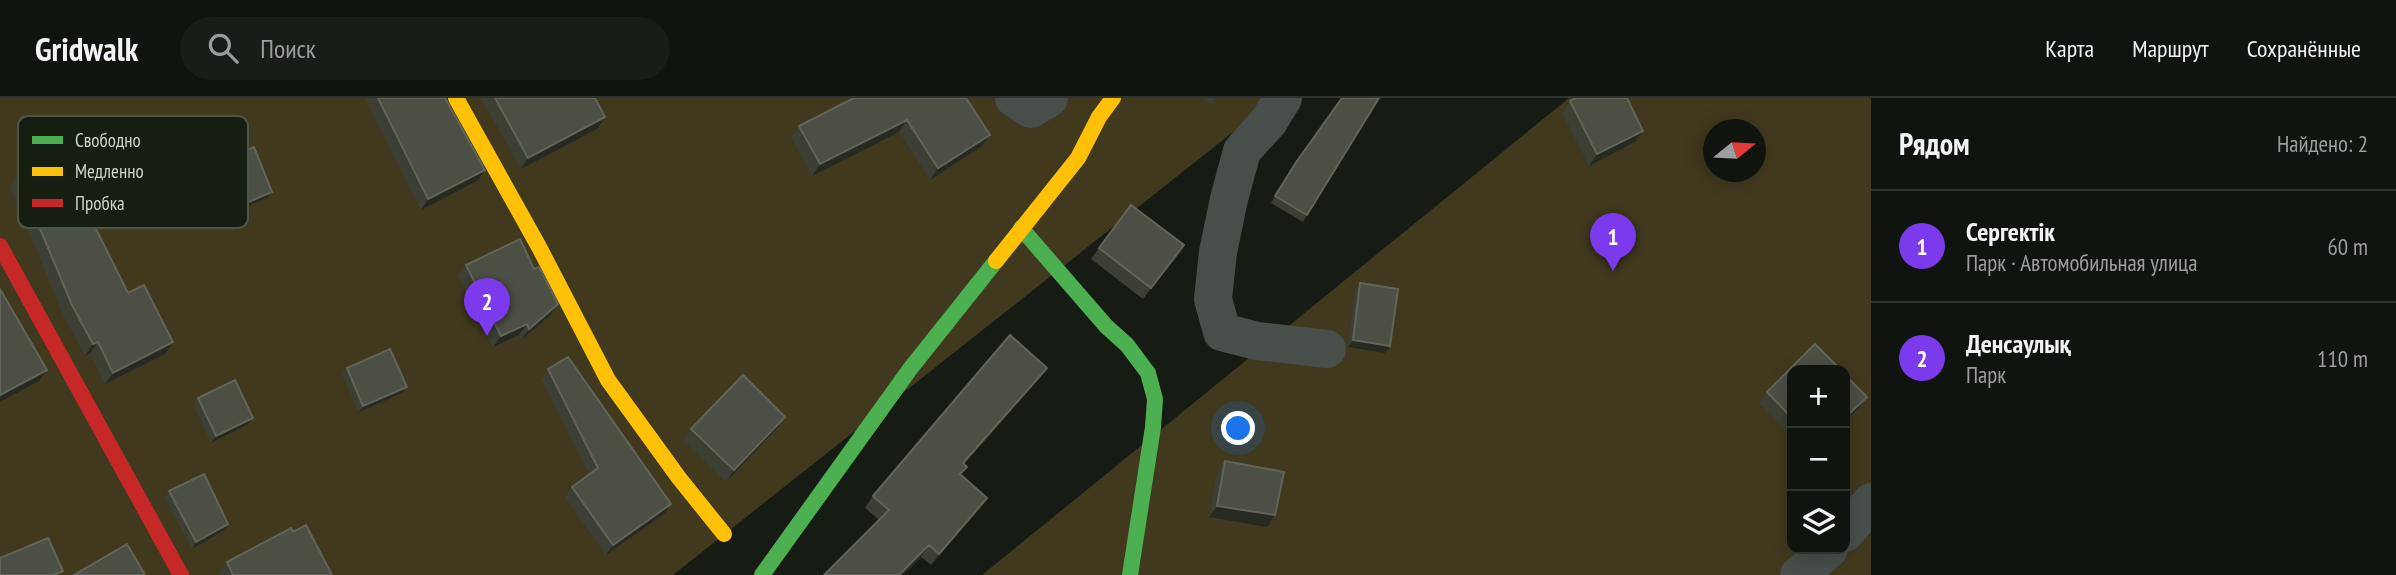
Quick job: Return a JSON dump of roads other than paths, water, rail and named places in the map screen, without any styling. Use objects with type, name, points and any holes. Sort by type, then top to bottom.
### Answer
[{"type":"street","points":[[456,98],[608,380],[679,478],[724,534]]},
{"type":"street","points":[[1014,98],[1031,109],[1049,98]]},
{"type":"street","points":[[762,575],[910,369],[1078,158],[1099,117],[1113,98]]},
{"type":"street","points":[[1283,98],[1269,121],[1242,151],[1218,252],[1213,299],[1222,332],[1257,341],[1327,349]]},
{"type":"street","points":[[1021,228],[1106,326],[1127,345],[1148,373],[1155,399],[1153,427],[1130,575]]},
{"type":"street","points":[[0,246],[181,575]]},
{"type":"street","points":[[1850,527],[1871,502]]},
{"type":"street","points":[[1798,575],[1823,554]]},
{"type":"place","name":"Сергектік","points":[[1613,271]]},
{"type":"place","name":"Денсаулық","points":[[487,336]]}]
